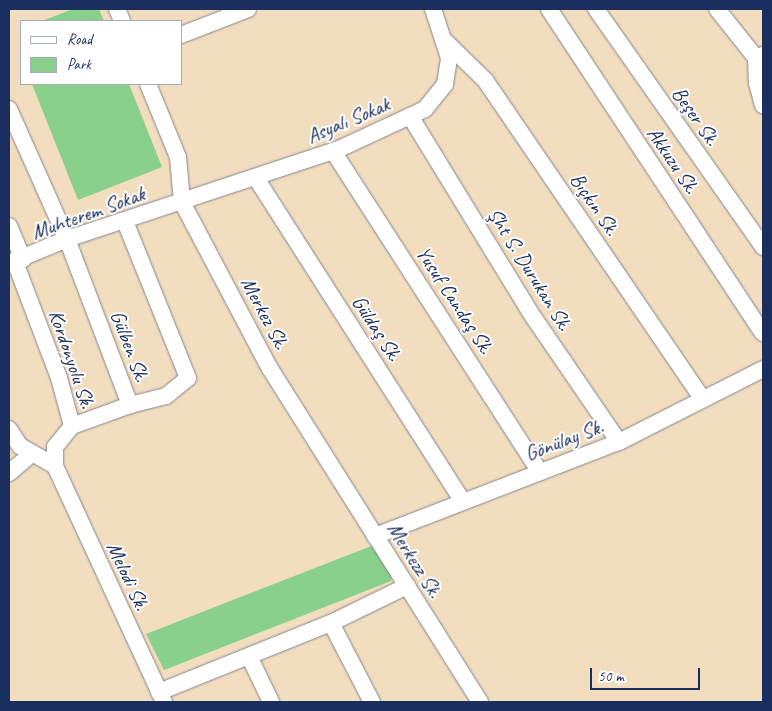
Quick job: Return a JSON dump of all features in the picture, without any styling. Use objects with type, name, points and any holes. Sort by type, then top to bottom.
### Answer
[{"type":"street","points":[[182,35],[248,9]]},
{"type":"street","name":"Asyalı Sokak","points":[[182,202],[334,151],[426,109],[446,84],[449,58],[433,9]]},
{"type":"street","name":"Akkuzu Sk.","points":[[550,9],[763,333]]},
{"type":"street","name":"Beşer Sk.","points":[[596,9],[763,247]]},
{"type":"street","points":[[717,9],[760,56],[757,83],[763,105]]},
{"type":"street","name":"Bıçkın Sk.","points":[[444,40],[485,80],[703,399]]},
{"type":"street","points":[[148,85],[178,157],[182,202]]},
{"type":"street","name":"Gülben Sk.","points":[[9,109],[67,240],[130,405],[166,396],[188,378],[125,221]]},
{"type":"street","name":"Şht S. Durukan Sk.","points":[[410,116],[534,318],[618,442]]},
{"type":"street","name":"Yusuf Candaş Sk.","points":[[334,151],[540,472]]},
{"type":"street","name":"Güldaş Sk.","points":[[256,178],[463,502]]},
{"type":"street","name":"Muhterem Sokak","points":[[15,261],[67,240],[182,202]]},
{"type":"street","name":"Merkez Sk.","points":[[182,202],[269,367],[314,440]]},
{"type":"street","name":"Kordonyolu Sk.","points":[[9,226],[15,261],[58,378],[72,426],[55,447],[55,466]]},
{"type":"street","name":"Gönülay Sk.","points":[[375,536],[618,442],[763,369]]},
{"type":"street","points":[[72,426],[130,405]]},
{"type":"street","points":[[9,429],[20,446],[55,466]]},
{"type":"street","name":"Merkezz Sk.","points":[[314,440],[480,702]]},
{"type":"street","points":[[9,473],[32,454]]},
{"type":"street","name":"Melodi Sk.","points":[[55,466],[162,697]]},
{"type":"street","points":[[162,697],[249,656],[331,623],[407,586]]},
{"type":"street","points":[[331,623],[372,702]]},
{"type":"street","points":[[249,656],[271,702]]},
{"type":"green space","points":[[73,9],[99,9],[104,20],[45,20]]},
{"type":"green space","points":[[32,85],[129,85],[162,167],[78,200]]},
{"type":"green space","points":[[374,545],[393,574],[391,581],[164,670],[146,634]]}]
